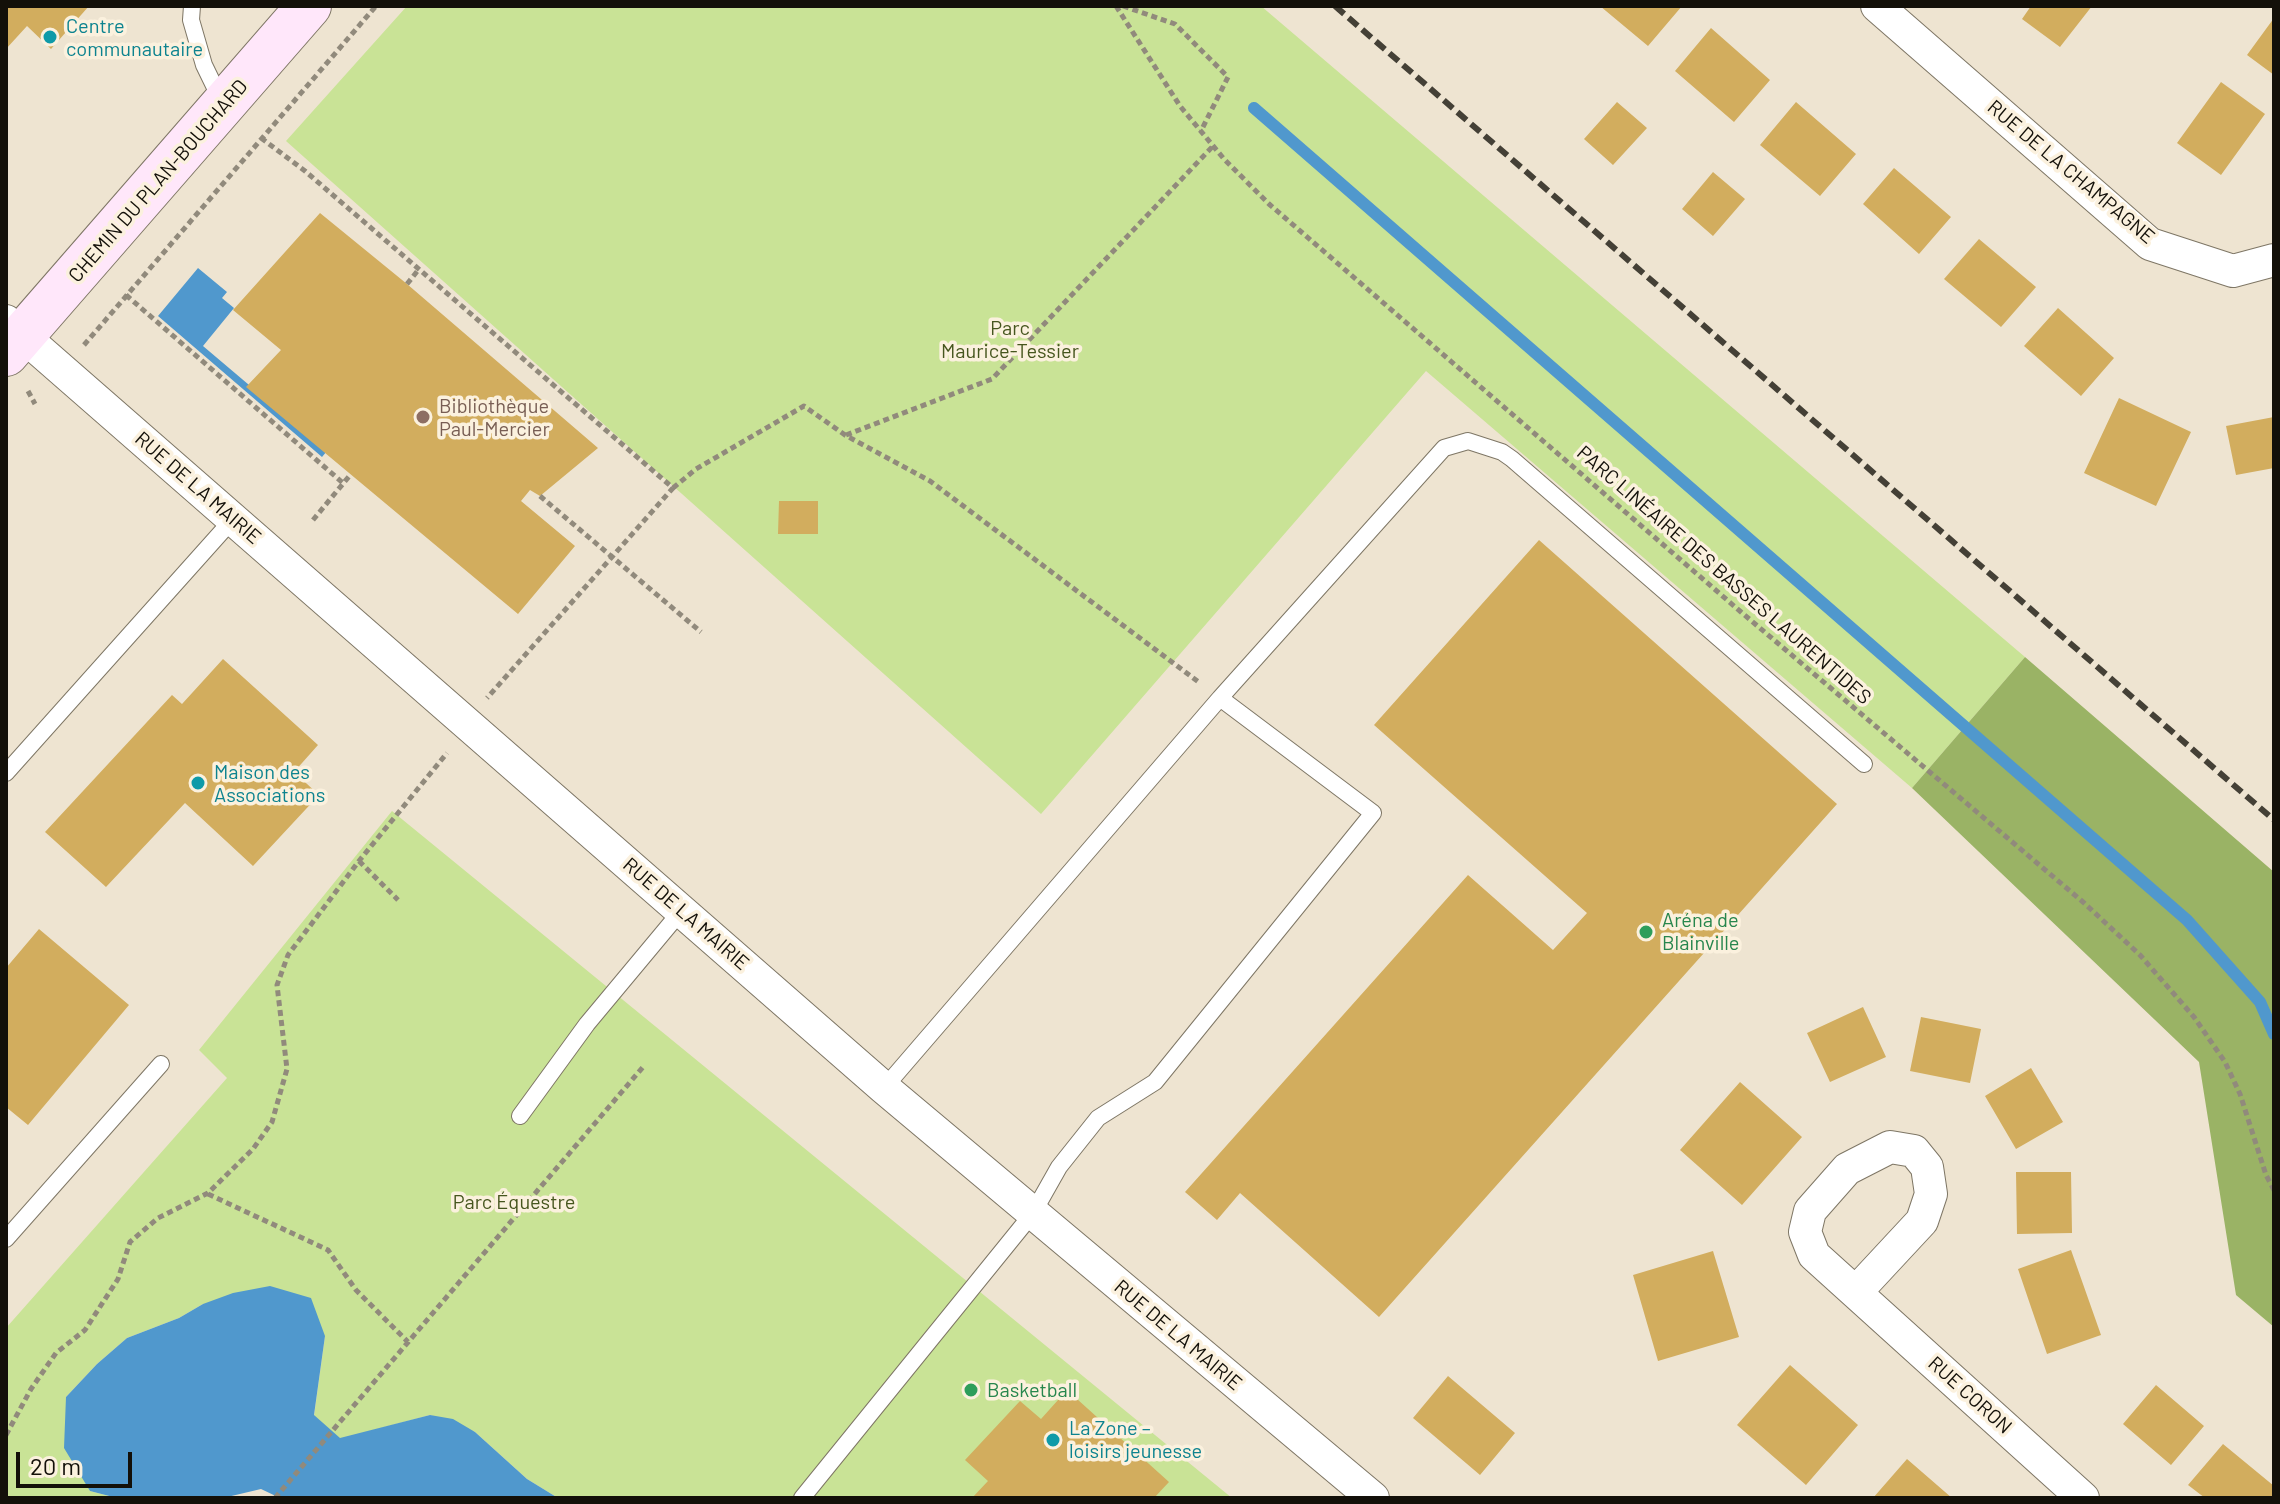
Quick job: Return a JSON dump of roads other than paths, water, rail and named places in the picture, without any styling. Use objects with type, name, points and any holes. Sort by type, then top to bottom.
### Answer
[{"type":"street","name":"CHEMIN DU PLAN-BOUCHARD","points":[[12,337],[224,105],[309,6]]},
{"type":"street","name":"RUE DE LA CHAMPAGNE","points":[[1890,10],[2150,244],[2233,271],[2274,260]]},
{"type":"street","name":"RUE DE LA MAIRIE","points":[[12,337],[234,518],[884,1088],[1373,1498]]},
{"type":"street","name":"RUE CORON","points":[[1856,1292],[1922,1221],[1931,1194],[1927,1167],[1914,1151],[1890,1147],[1847,1169],[1810,1211],[1805,1232],[1814,1255],[2083,1498]]},
{"type":"lane","points":[[192,6],[191,20],[204,65],[224,105]]},
{"type":"lane","points":[[884,1088],[1220,698],[1444,448],[1468,441],[1502,452],[1512,459],[1864,764]]},
{"type":"lane","points":[[6,773],[234,518]]},
{"type":"lane","points":[[802,1498],[1033,1213],[1059,1167],[1098,1118],[1155,1082],[1373,813],[1220,698]]},
{"type":"lane","points":[[520,1116],[587,1024],[682,910]]},
{"type":"lane","points":[[6,1239],[161,1064]]},
{"type":"water","points":[[198,268],[227,292],[222,298],[234,308],[203,346],[327,451],[322,457],[158,316]]},
{"type":"water","points":[[270,1286],[311,1298],[325,1336],[314,1415],[340,1438],[430,1415],[453,1419],[475,1432],[527,1479],[558,1498],[280,1498],[261,1489],[223,1498],[117,1498],[90,1491],[64,1448],[66,1397],[127,1338],[233,1293]]},
{"type":"waterway","points":[[1254,108],[2187,920],[2260,1002],[2274,1034]]},
{"type":"railway","points":[[1335,6],[2274,820]]},
{"type":"place","name":"Centre communautaire","points":[[50,37]]},
{"type":"place","name":"Bibliothèque Paul-Mercier","points":[[423,417]]},
{"type":"place","name":"Maison des Associations","points":[[198,783]]},
{"type":"place","name":"Aréna de Blainville","points":[[1646,932]]},
{"type":"place","name":"Basketball","points":[[971,1390]]},
{"type":"place","name":"La Zone – loisirs jeunesse","points":[[1053,1440]]},
{"type":"park label","name":"Parc Maurice-Tessier","points":[[1010,340]]},
{"type":"park label","name":"Parc Équestre","points":[[514,1202]]}]
